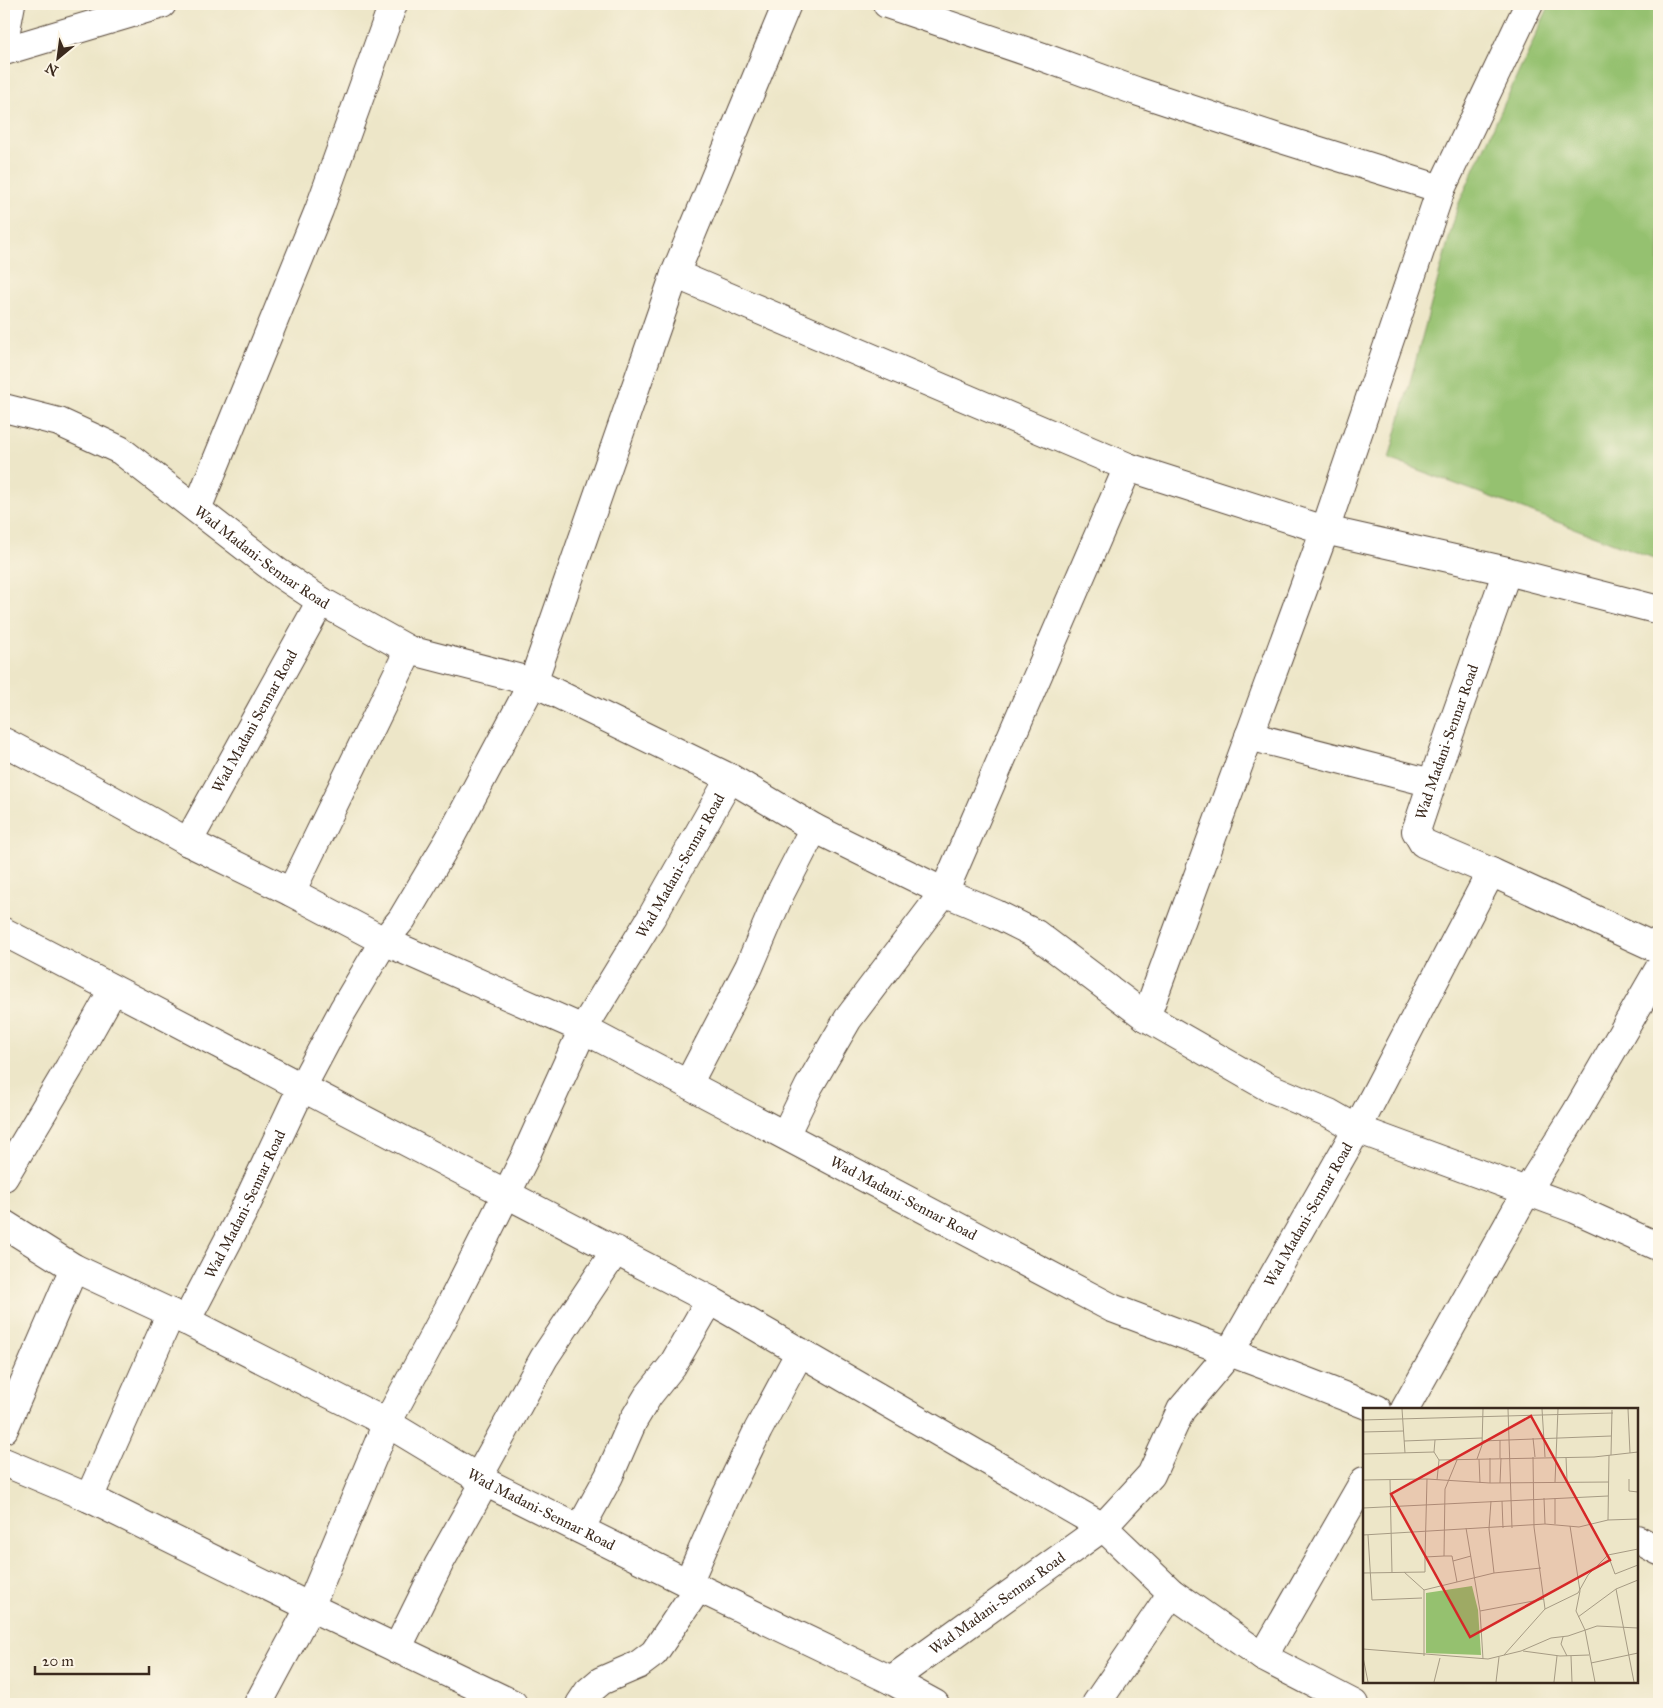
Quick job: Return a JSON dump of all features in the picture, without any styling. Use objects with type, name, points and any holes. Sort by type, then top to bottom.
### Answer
[{"type":"street","points":[[4,41],[11,4]]},
{"type":"street","points":[[4,51],[162,4]]},
{"type":"street","points":[[197,509],[319,210],[393,4]]},
{"type":"street","points":[[533,682],[675,274],[787,4]]},
{"type":"street","points":[[888,4],[1048,59],[1136,92],[1441,189]]},
{"type":"street","points":[[1146,1018],[1325,530],[1441,189],[1529,4]]},
{"type":"street","points":[[675,274],[1128,467],[1325,530],[1508,571],[1659,610]]},
{"type":"street","name":"Wad Madani-Sennar Road","points":[[4,408],[59,422],[120,450],[279,573],[321,601],[409,650],[533,682],[730,778],[814,828],[944,892],[996,914],[1036,934],[1146,1018],[1268,1087],[1329,1113],[1357,1129],[1575,1209],[1659,1247]]},
{"type":"street","points":[[785,1135],[808,1086],[848,1019],[944,892],[1128,467]]},
{"type":"street","name":"Wad Madani-Sennar Road","points":[[1508,571],[1416,831],[1423,843],[1659,949]]},
{"type":"street","name":"Wad Madani Sennar Road","points":[[188,842],[321,601]]},
{"type":"street","points":[[291,892],[409,650]]},
{"type":"street","name":"Wad Madani-Sennar Road","points":[[90,1498],[179,1317],[243,1212],[302,1087],[343,1010],[384,941],[402,919],[449,840],[533,682]]},
{"type":"street","points":[[1249,736],[1432,782]]},
{"type":"street","name":"Wad Madani-Sennar Road","points":[[4,742],[188,842],[291,892],[384,941],[583,1029],[1112,1308],[1230,1352]]},
{"type":"street","name":"Wad Madani-Sennar Road","points":[[258,1704],[310,1607],[387,1423],[452,1302],[525,1157],[583,1029],[650,918],[730,778]]},
{"type":"street","points":[[688,1084],[749,967],[780,894],[814,828]]},
{"type":"street","name":"Wad Madani-Sennar Road","points":[[891,1680],[1103,1527],[1151,1475],[1181,1410],[1230,1352],[1357,1129],[1490,872]]},
{"type":"street","points":[[4,932],[710,1300],[1103,1527],[1172,1594],[1263,1658],[1354,1704]]},
{"type":"street","points":[[1406,1408],[1527,1192],[1576,1113],[1659,969]]},
{"type":"street","points":[[4,1177],[113,990]]},
{"type":"street","name":"Wad Madani-Sennar Road","points":[[4,1224],[74,1268],[179,1317],[387,1423],[482,1480],[693,1585],[891,1680],[935,1704]]},
{"type":"street","points":[[397,1649],[544,1358],[616,1250]]},
{"type":"street","points":[[4,1429],[74,1268]]},
{"type":"street","points":[[580,1529],[609,1476],[634,1421],[648,1396],[672,1366],[710,1300]]},
{"type":"street","points":[[580,1704],[588,1692],[602,1681],[638,1665],[654,1653],[693,1585],[730,1488],[758,1430],[800,1352]]},
{"type":"street","points":[[1230,1352],[1374,1408]]},
{"type":"street","points":[[4,1462],[90,1498],[310,1607],[513,1704]]},
{"type":"street","points":[[1263,1658],[1363,1483]]},
{"type":"street","points":[[1638,1540],[1659,1551]]},
{"type":"street","points":[[1096,1704],[1172,1594]]},
{"type":"green space","points":[[1550,4],[1659,4],[1659,560],[1389,459],[1458,205]]}]
